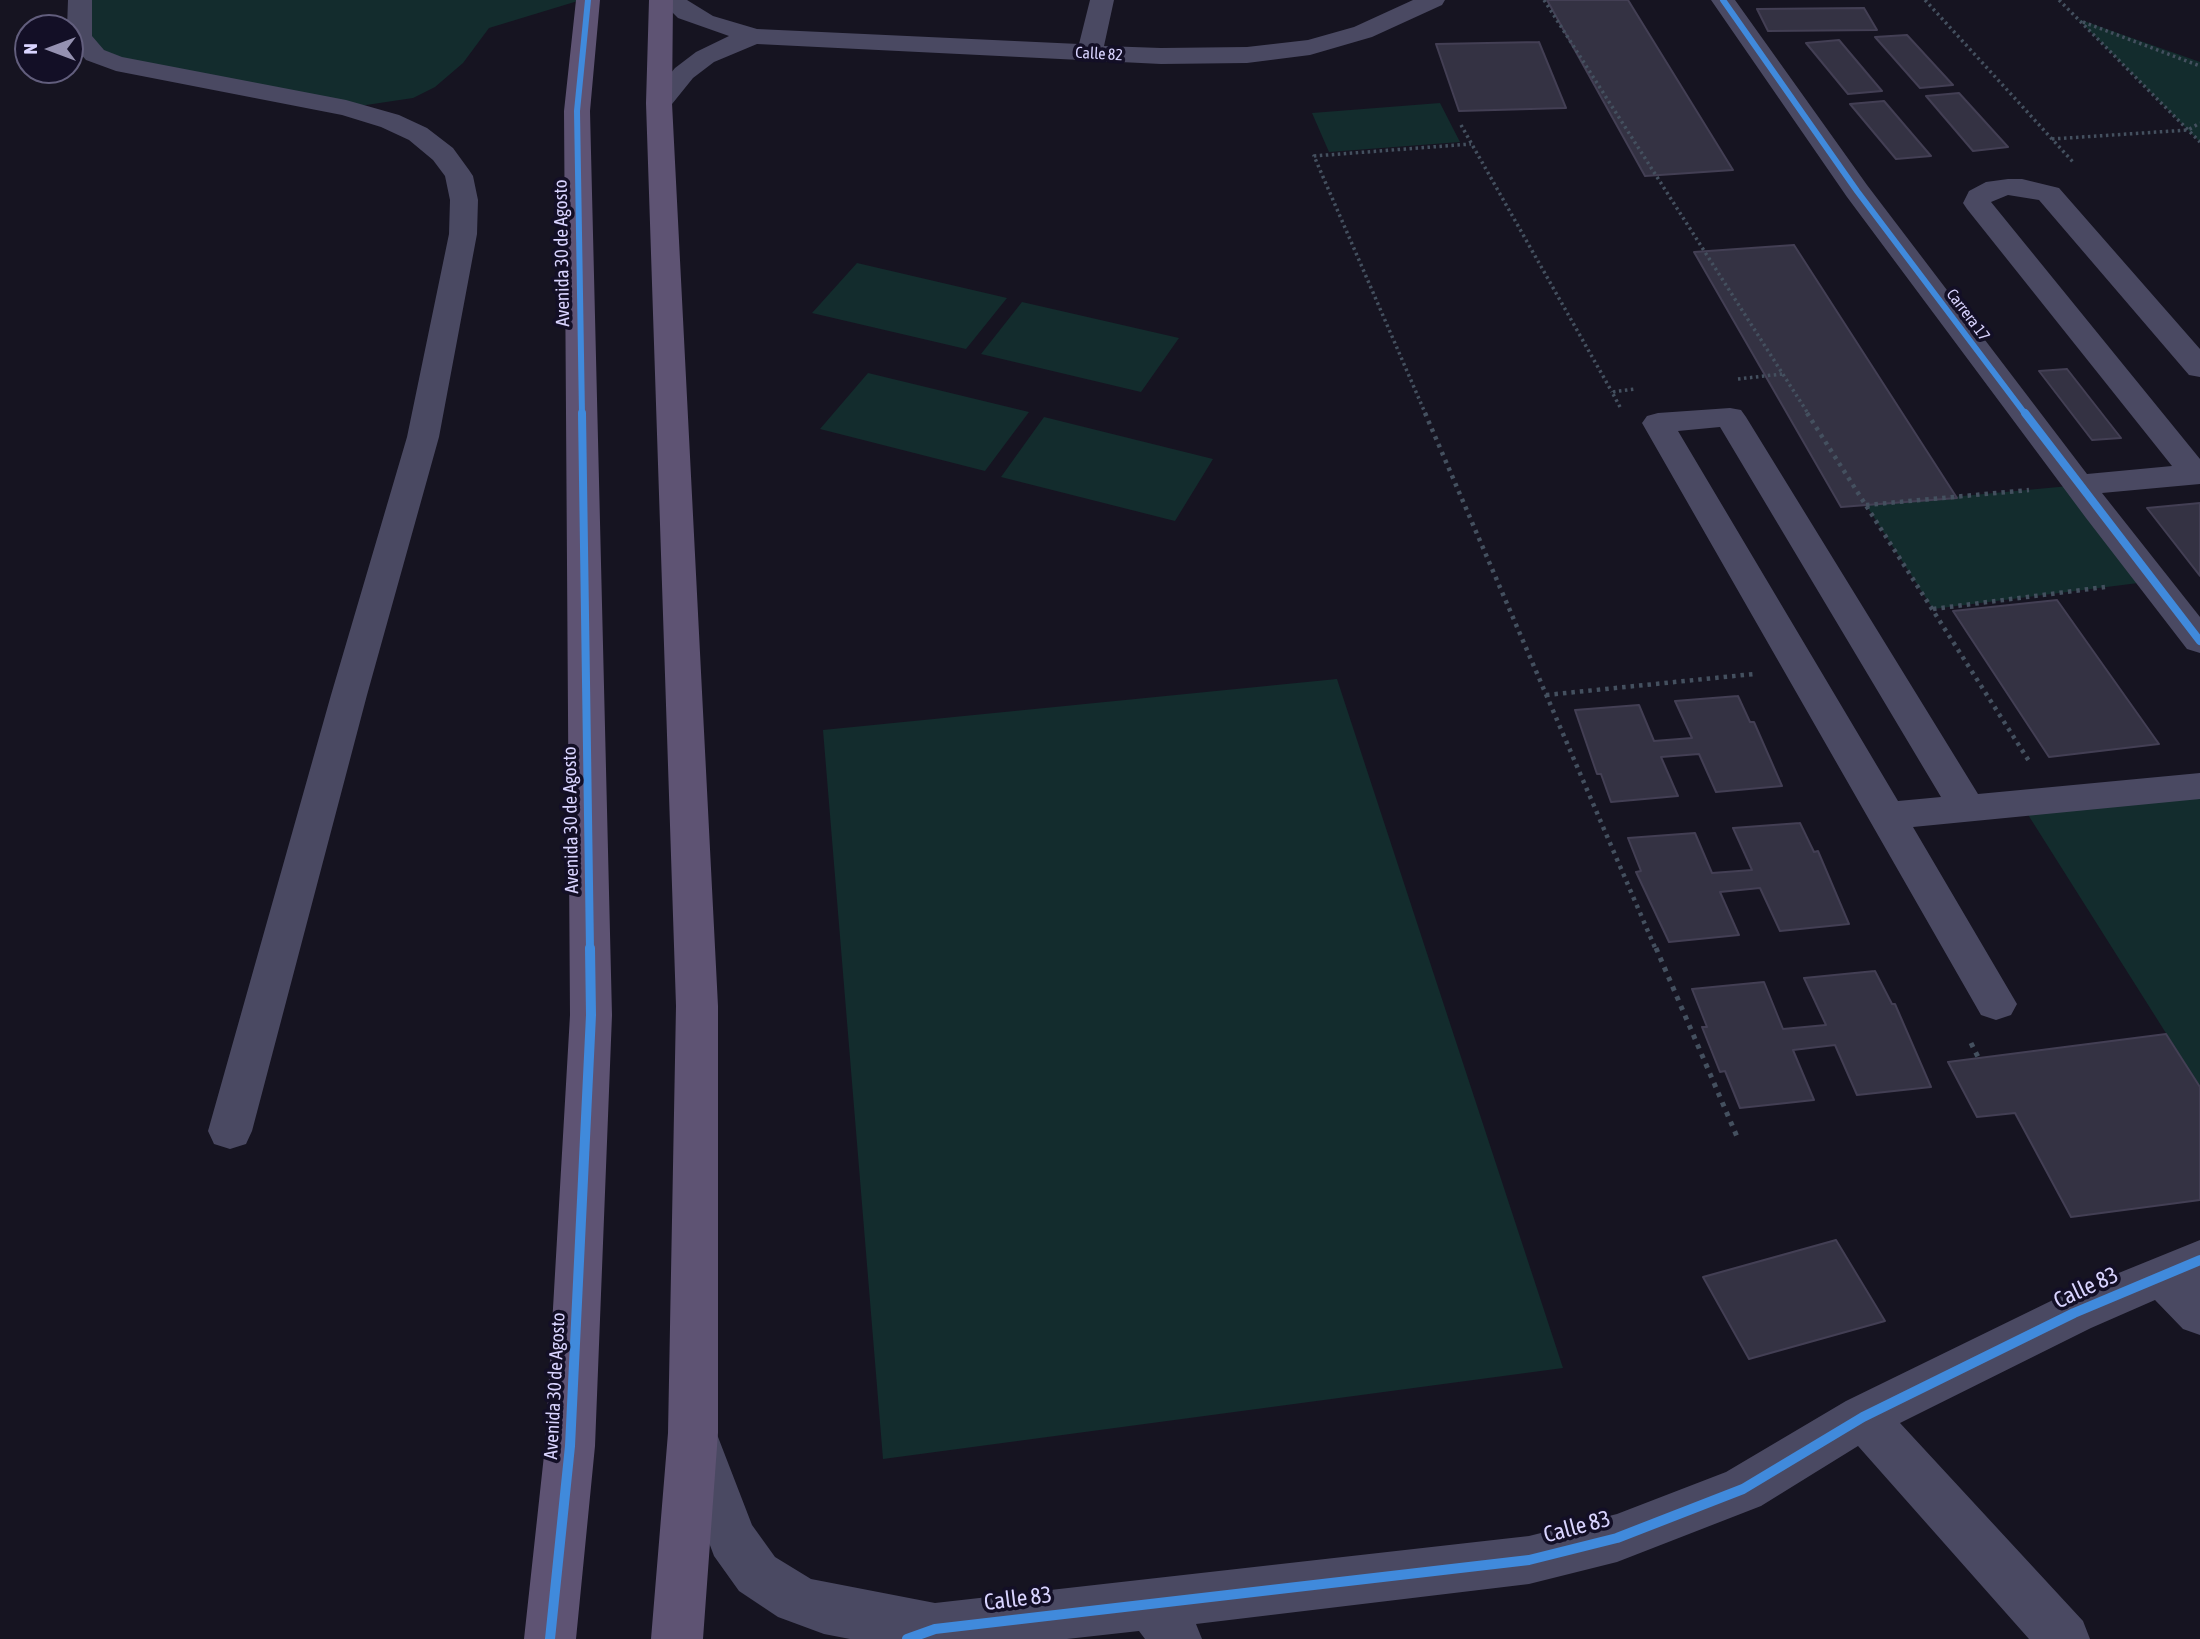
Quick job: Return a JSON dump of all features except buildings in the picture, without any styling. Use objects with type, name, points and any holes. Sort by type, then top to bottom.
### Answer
[{"type":"main road","name":"Avenida 30 de Agosto","points":[[550,1639],[570,1446],[591,1015],[578,111],[588,0]]},
{"type":"main road","points":[[661,0],[659,103],[697,1006],[693,1433],[677,1639]]},
{"type":"street","points":[[80,0],[79,37],[95,55],[116,63],[346,108],[390,121],[418,134],[443,154],[459,176],[464,200],[463,234],[423,437],[349,695],[230,1131]]},
{"type":"street","name":"Calle 82","points":[[672,0],[687,13],[704,21],[755,36],[1090,53],[1215,56],[1279,52],[1363,32],[1433,0]]},
{"type":"street","points":[[714,0],[755,36]]},
{"type":"street","points":[[1090,53],[1102,0]]},
{"type":"street","points":[[1723,0],[1732,0]]},
{"type":"street","name":"Carrera 17","points":[[1723,0],[1857,191],[2200,641]]},
{"type":"street","name":"Calle 82","points":[[659,103],[684,73],[705,58],[723,47],[755,36]]},
{"type":"street","points":[[2198,474],[1977,203],[1979,197],[1996,188],[2008,187],[2022,187],[2049,194],[2200,368]]},
{"type":"street","points":[[1967,808],[1730,417],[1658,424],[1996,1004]]},
{"type":"street","points":[[2080,485],[2198,474]]},
{"type":"street","points":[[1888,816],[2200,786]]},
{"type":"street","points":[[2180,1267],[2200,1314]]},
{"type":"street","name":"Calle 83","points":[[693,1433],[732,1539],[757,1574],[796,1599],[921,1634],[1164,1621],[1528,1560],[1616,1538],[1743,1489],[1863,1417],[2074,1314],[2180,1267]]},
{"type":"street","points":[[1863,1417],[2064,1639]]},
{"type":"path","points":[[1544,0],[2031,765]]},
{"type":"path","points":[[1925,0],[2079,169]]},
{"type":"path","points":[[2059,0],[2200,142]]},
{"type":"path","points":[[2079,21],[2200,66]]},
{"type":"path","points":[[2052,139],[2188,130],[2200,123]]},
{"type":"path","points":[[1461,125],[1612,392]]},
{"type":"path","points":[[1471,144],[1314,156],[1738,1139]]},
{"type":"path","points":[[1866,505],[2080,485]]},
{"type":"path","points":[[1933,610],[2154,581]]},
{"type":"path","points":[[1546,695],[1766,673]]},
{"type":"green space","points":[[80,0],[581,0],[489,28],[463,63],[435,87],[413,98],[346,108],[95,55]]},
{"type":"green space","points":[[2078,19],[2200,62],[2200,142],[2188,130]]},
{"type":"green space","points":[[1440,103],[1460,142],[1329,152],[1312,113]]},
{"type":"green space","points":[[857,263],[1007,298],[966,349],[812,313]]},
{"type":"green space","points":[[1022,302],[1179,338],[1141,392],[981,354]]},
{"type":"green space","points":[[868,373],[1029,412],[985,471],[820,429]]},
{"type":"green space","points":[[1044,417],[1213,459],[1175,521],[1001,477]]},
{"type":"green space","points":[[2080,485],[2154,581],[1933,609],[1866,505]]},
{"type":"green space","points":[[1337,679],[1563,1368],[883,1459],[823,730]]},
{"type":"green space","points":[[2200,786],[2200,1087],[2020,802]]},
{"type":"cycle path","points":[[550,1639],[570,1446],[591,1015],[577,111],[588,0]]},
{"type":"cycle path","points":[[1723,0],[1857,191],[2098,511],[2200,641]]},
{"type":"cycle path","points":[[907,1639],[935,1629],[1529,1560],[1617,1538],[1743,1489],[1863,1417],[2074,1313],[2200,1260]]}]
